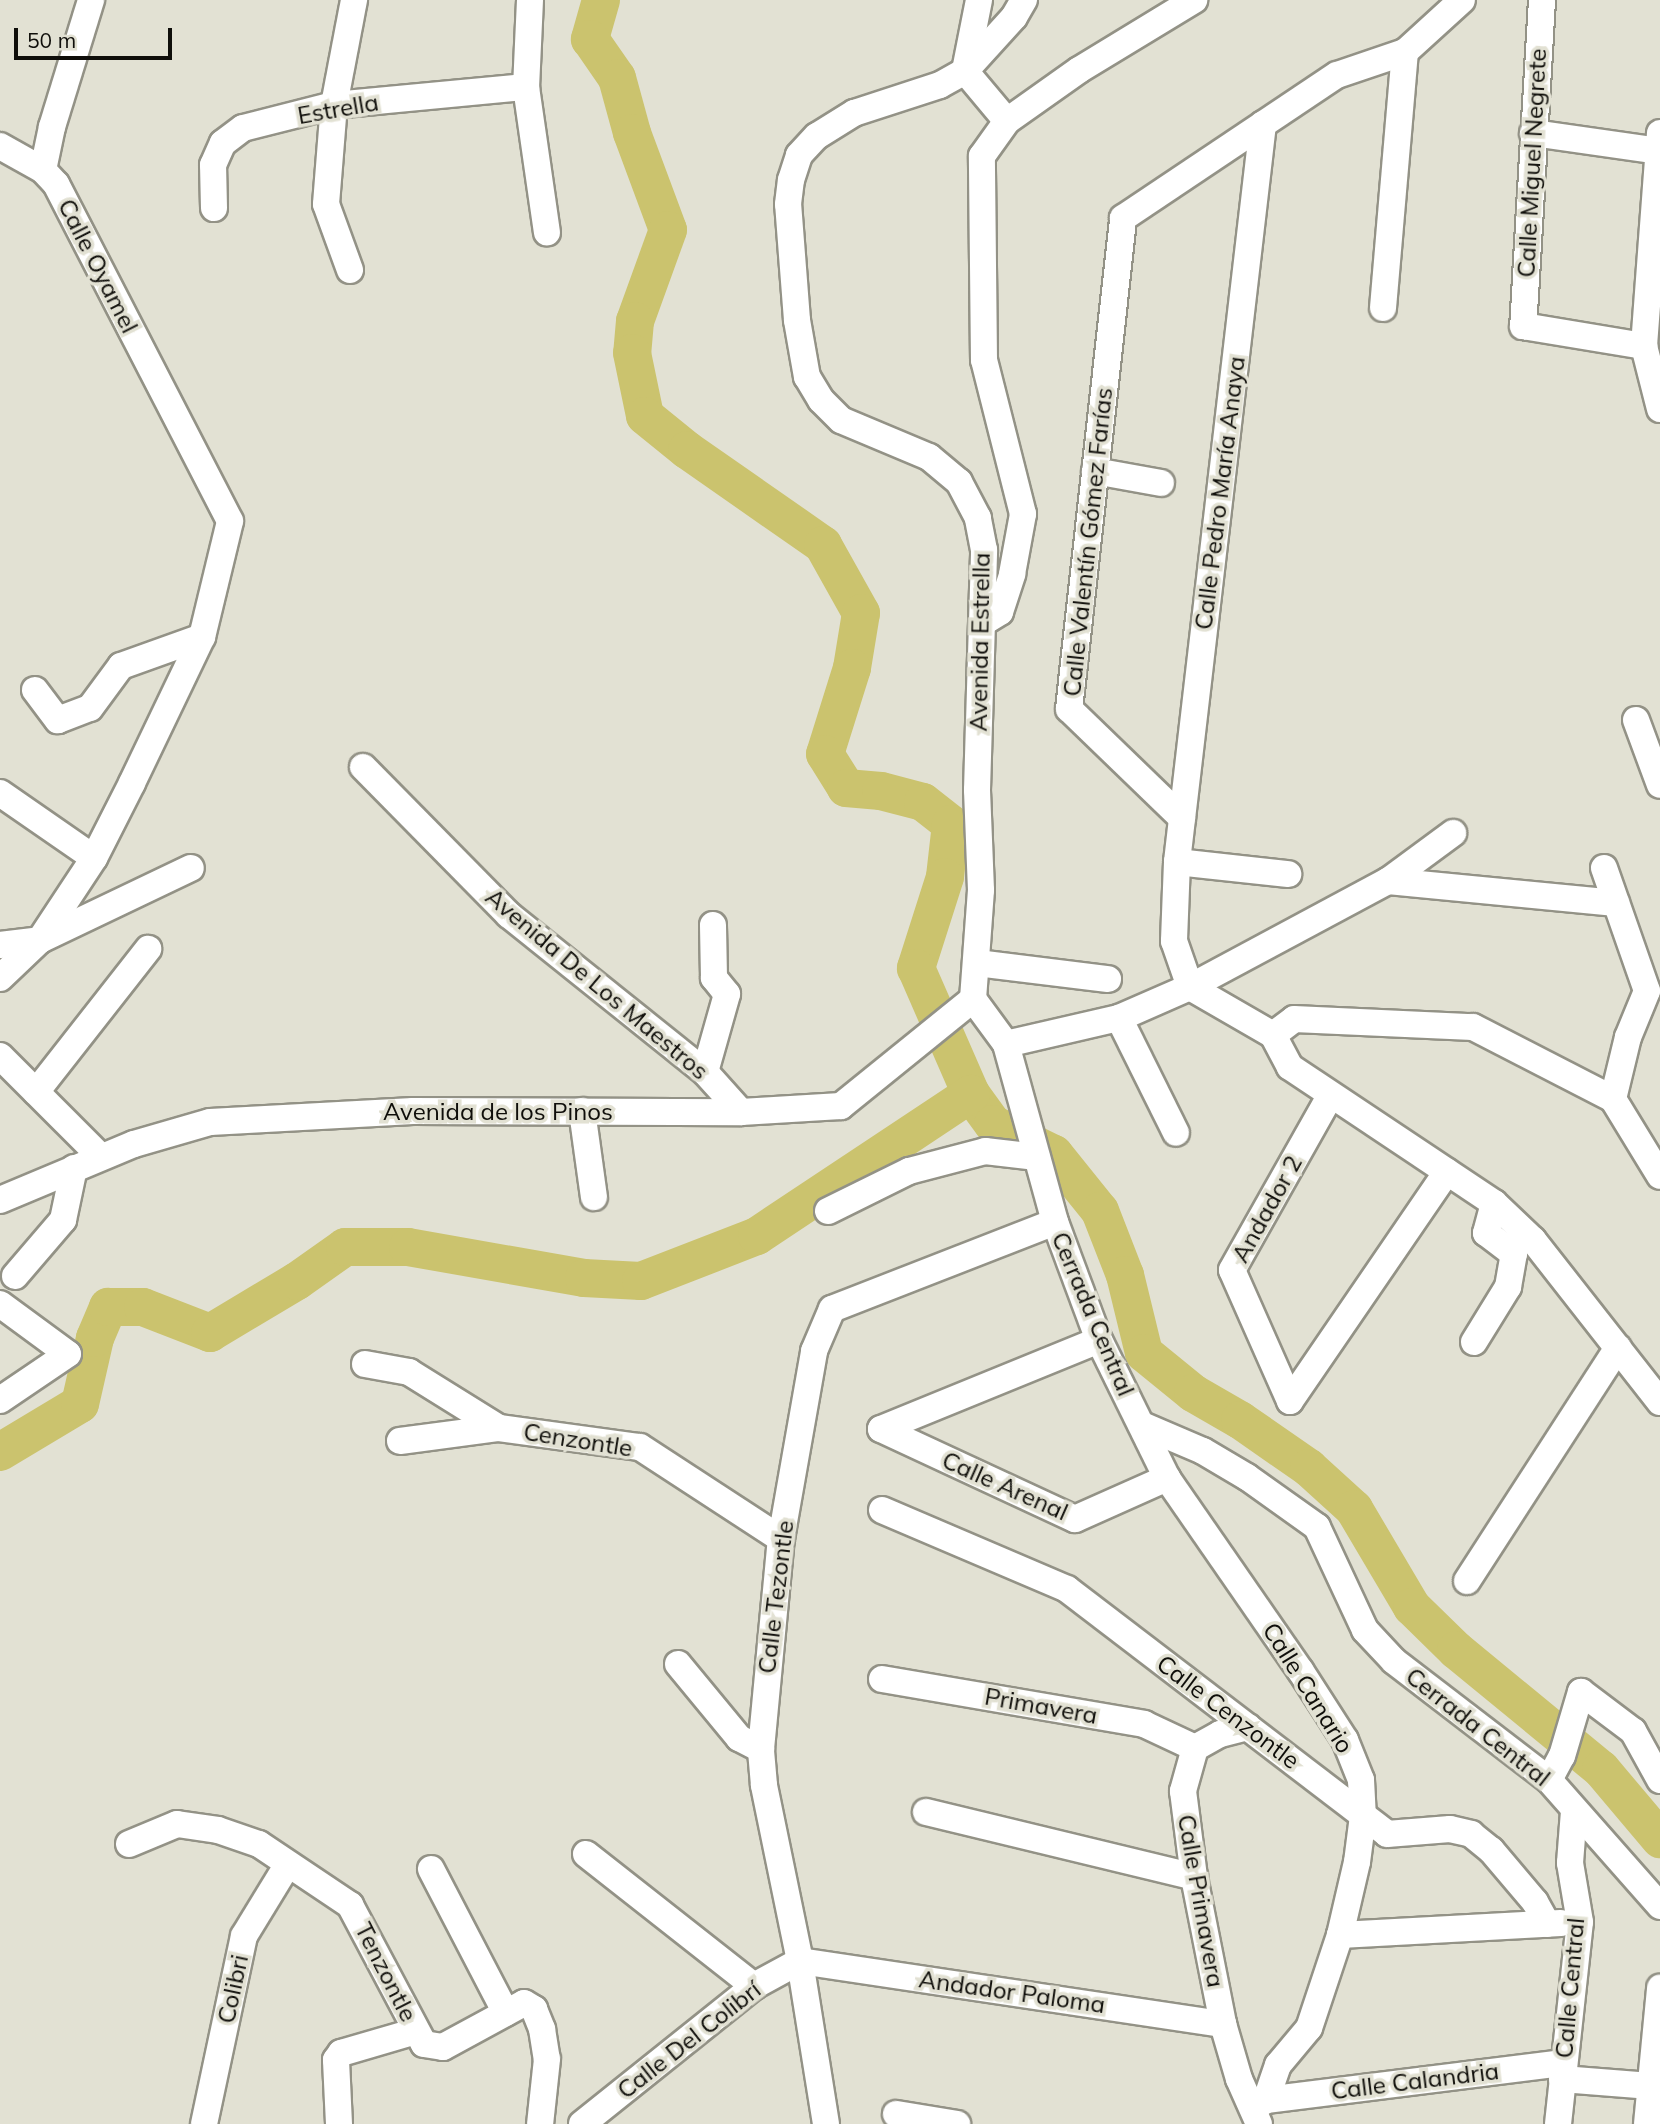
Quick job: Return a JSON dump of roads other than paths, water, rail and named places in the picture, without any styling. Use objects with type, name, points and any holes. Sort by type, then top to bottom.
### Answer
[{"type":"street","points":[[0,146],[43,170],[52,127],[91,0]]},
{"type":"street","points":[[350,270],[326,204],[334,105],[355,0]]},
{"type":"street","points":[[979,0],[965,71],[1007,121]]},
{"type":"street","name":"Avenida Estrella","points":[[973,1000],[981,890],[977,790],[984,550],[978,518],[959,481],[929,457],[841,420],[821,400],[807,377],[797,320],[788,204],[791,180],[799,155],[817,136],[854,113],[940,85],[965,71],[1019,9],[1038,0]]},
{"type":"street","points":[[982,623],[1000,612],[1012,573],[1023,514],[1012,459],[995,413],[984,360],[982,156],[1007,121],[1079,70],[1194,0]]},
{"type":"street","points":[[1262,124],[1337,75],[1405,52],[1462,0]]},
{"type":"street","name":"Calle Miguel Negrete","points":[[1542,0],[1523,326],[1644,346]]},
{"type":"street","points":[[528,1],[526,87],[547,232]]},
{"type":"street","points":[[1383,307],[1405,52]]},
{"type":"street","name":"Estrella","points":[[214,208],[213,165],[223,143],[243,128],[334,105],[526,87]]},
{"type":"street","name":"Calle Valentín Gómez Farías","points":[[1182,818],[1069,709],[1123,218],[1262,124]]},
{"type":"street","name":"Calle Pedro María Anaya","points":[[1190,987],[1174,941],[1177,862],[1262,124]]},
{"type":"street","points":[[1533,133],[1659,142],[1644,346],[1660,409]]},
{"type":"street","name":"Calle Oyamel","points":[[43,170],[56,184],[230,522],[202,637]]},
{"type":"street","points":[[1095,471],[1161,483]]},
{"type":"street","points":[[35,690],[58,720],[90,708],[121,666],[202,637]]},
{"type":"street","points":[[0,978],[40,940],[94,858],[202,637]]},
{"type":"street","points":[[1636,720],[1660,785]]},
{"type":"street","name":"Avenida De Los Maestros","points":[[363,767],[509,915],[705,1072],[741,1112]]},
{"type":"street","points":[[0,793],[94,858]]},
{"type":"street","points":[[1006,1044],[1119,1018],[1190,987],[1388,881],[1453,833]]},
{"type":"street","points":[[1177,862],[1288,874]]},
{"type":"street","points":[[0,945],[40,940],[191,868]]},
{"type":"street","points":[[1604,868],[1616,903],[1653,988],[1628,1037],[1613,1099]]},
{"type":"street","points":[[1388,881],[1616,903]]},
{"type":"street","points":[[705,1072],[727,994],[714,978],[713,925]]},
{"type":"street","points":[[36,1092],[148,949]]},
{"type":"street","points":[[977,963],[1108,979]]},
{"type":"street","points":[[1190,987],[1273,1035],[1290,1067],[1494,1203],[1533,1240],[1660,1402]]},
{"type":"street","name":"Cerrada Central","points":[[973,1000],[1006,1044],[1055,1222],[1099,1340],[1142,1425],[1203,1451],[1247,1477],[1317,1527],[1365,1630],[1394,1661],[1549,1780],[1660,1906]]},
{"type":"street","name":"Avenida de los Pinos","points":[[0,1200],[101,1157],[210,1122],[413,1111],[741,1112],[841,1106],[973,1000]]},
{"type":"street","points":[[1119,1018],[1176,1133]]},
{"type":"street","points":[[1273,1035],[1294,1019],[1474,1027],[1613,1099],[1660,1176]]},
{"type":"street","points":[[0,1056],[101,1157]]},
{"type":"street","name":"Andador 2","points":[[1330,1096],[1232,1270],[1290,1401],[1447,1172]]},
{"type":"street","points":[[582,1111],[594,1198]]},
{"type":"street","points":[[828,1211],[909,1171],[985,1151],[1037,1156]]},
{"type":"street","points":[[15,1276],[63,1220],[74,1168]]},
{"type":"street","points":[[1474,1342],[1508,1287],[1514,1254],[1486,1233],[1494,1203]]},
{"type":"street","name":"Calle Tezontle","points":[[826,2124],[800,1961],[764,1785],[761,1749],[781,1539],[814,1351],[832,1309],[1055,1222]]},
{"type":"street","points":[[0,1400],[68,1354],[2,1309]]},
{"type":"street","name":"Calle Arenal","points":[[1099,1340],[881,1429],[1075,1519],[1167,1478]]},
{"type":"street","points":[[1467,1581],[1618,1348]]},
{"type":"street","name":"Cenzontle","points":[[365,1364],[409,1372],[499,1428],[639,1447],[781,1539]]},
{"type":"street","name":"Calle Canario","points":[[1142,1425],[1167,1478],[1345,1740],[1362,1780],[1363,1816],[1357,1862],[1340,1935],[1309,2028],[1278,2065],[1260,2111]]},
{"type":"street","points":[[400,1441],[499,1428]]},
{"type":"street","name":"Calle Cenzontle","points":[[882,1510],[1067,1588],[1387,1834],[1450,1829],[1471,1834],[1491,1850],[1535,1902],[1547,1924]]},
{"type":"street","points":[[678,1664],[739,1738],[761,1749]]},
{"type":"street","name":"Primavera","points":[[882,1679],[1144,1724],[1195,1748]]},
{"type":"street","points":[[1549,1780],[1562,1756],[1581,1694],[1633,1731],[1660,1780]]},
{"type":"street","points":[[1195,1748],[1220,1734],[1248,1727]]},
{"type":"street","name":"Calle Primavera","points":[[1195,1748],[1183,1791],[1194,1877],[1223,2024],[1239,2079],[1260,2111]]},
{"type":"street","name":"Calle Central","points":[[1558,2124],[1580,1922],[1570,1863],[1574,1811]]},
{"type":"street","points":[[926,1812],[1194,1877]]},
{"type":"street","name":"Tenzontle","points":[[129,1844],[177,1824],[218,1830],[259,1844],[351,1905],[424,2044],[443,2047],[524,2003],[534,2009],[542,2029],[547,2059],[540,2124]]},
{"type":"street","points":[[586,1854],[754,1986]]},
{"type":"street","name":"Colibri","points":[[204,2124],[244,1936],[288,1864]]},
{"type":"street","points":[[430,1869],[506,2013]]},
{"type":"street","points":[[1340,1935],[1580,1922]]},
{"type":"street","name":"Calle Del Colibrí","points":[[582,2124],[754,1986],[800,1961]]},
{"type":"street","name":"Andador Paloma","points":[[800,1961],[1223,2024]]},
{"type":"street","points":[[1647,2124],[1660,1988]]},
{"type":"street","points":[[339,2124],[336,2060],[341,2053],[416,2032]]},
{"type":"street","name":"Calle Calandria","points":[[1260,2111],[1563,2071],[1651,2085]]},
{"type":"street","points":[[896,2115],[957,2124]]},
{"type":"waterway","points":[[601,0],[590,39],[617,78],[632,133],[668,230],[635,321],[632,353],[645,416],[687,450],[823,545],[861,613],[852,668],[825,754],[846,788],[881,791],[923,802],[951,824],[945,877],[916,968],[971,1094],[993,1124],[1054,1154],[1100,1211],[1125,1275],[1144,1353],[1193,1393],[1240,1420],[1309,1468],[1354,1509],[1412,1607],[1456,1650],[1601,1769],[1660,1839]]},
{"type":"waterway","points":[[0,1452],[80,1404],[95,1338],[108,1307],[143,1307],[210,1333],[297,1281],[345,1247],[408,1247],[584,1278],[641,1281],[757,1236],[971,1094]]}]
